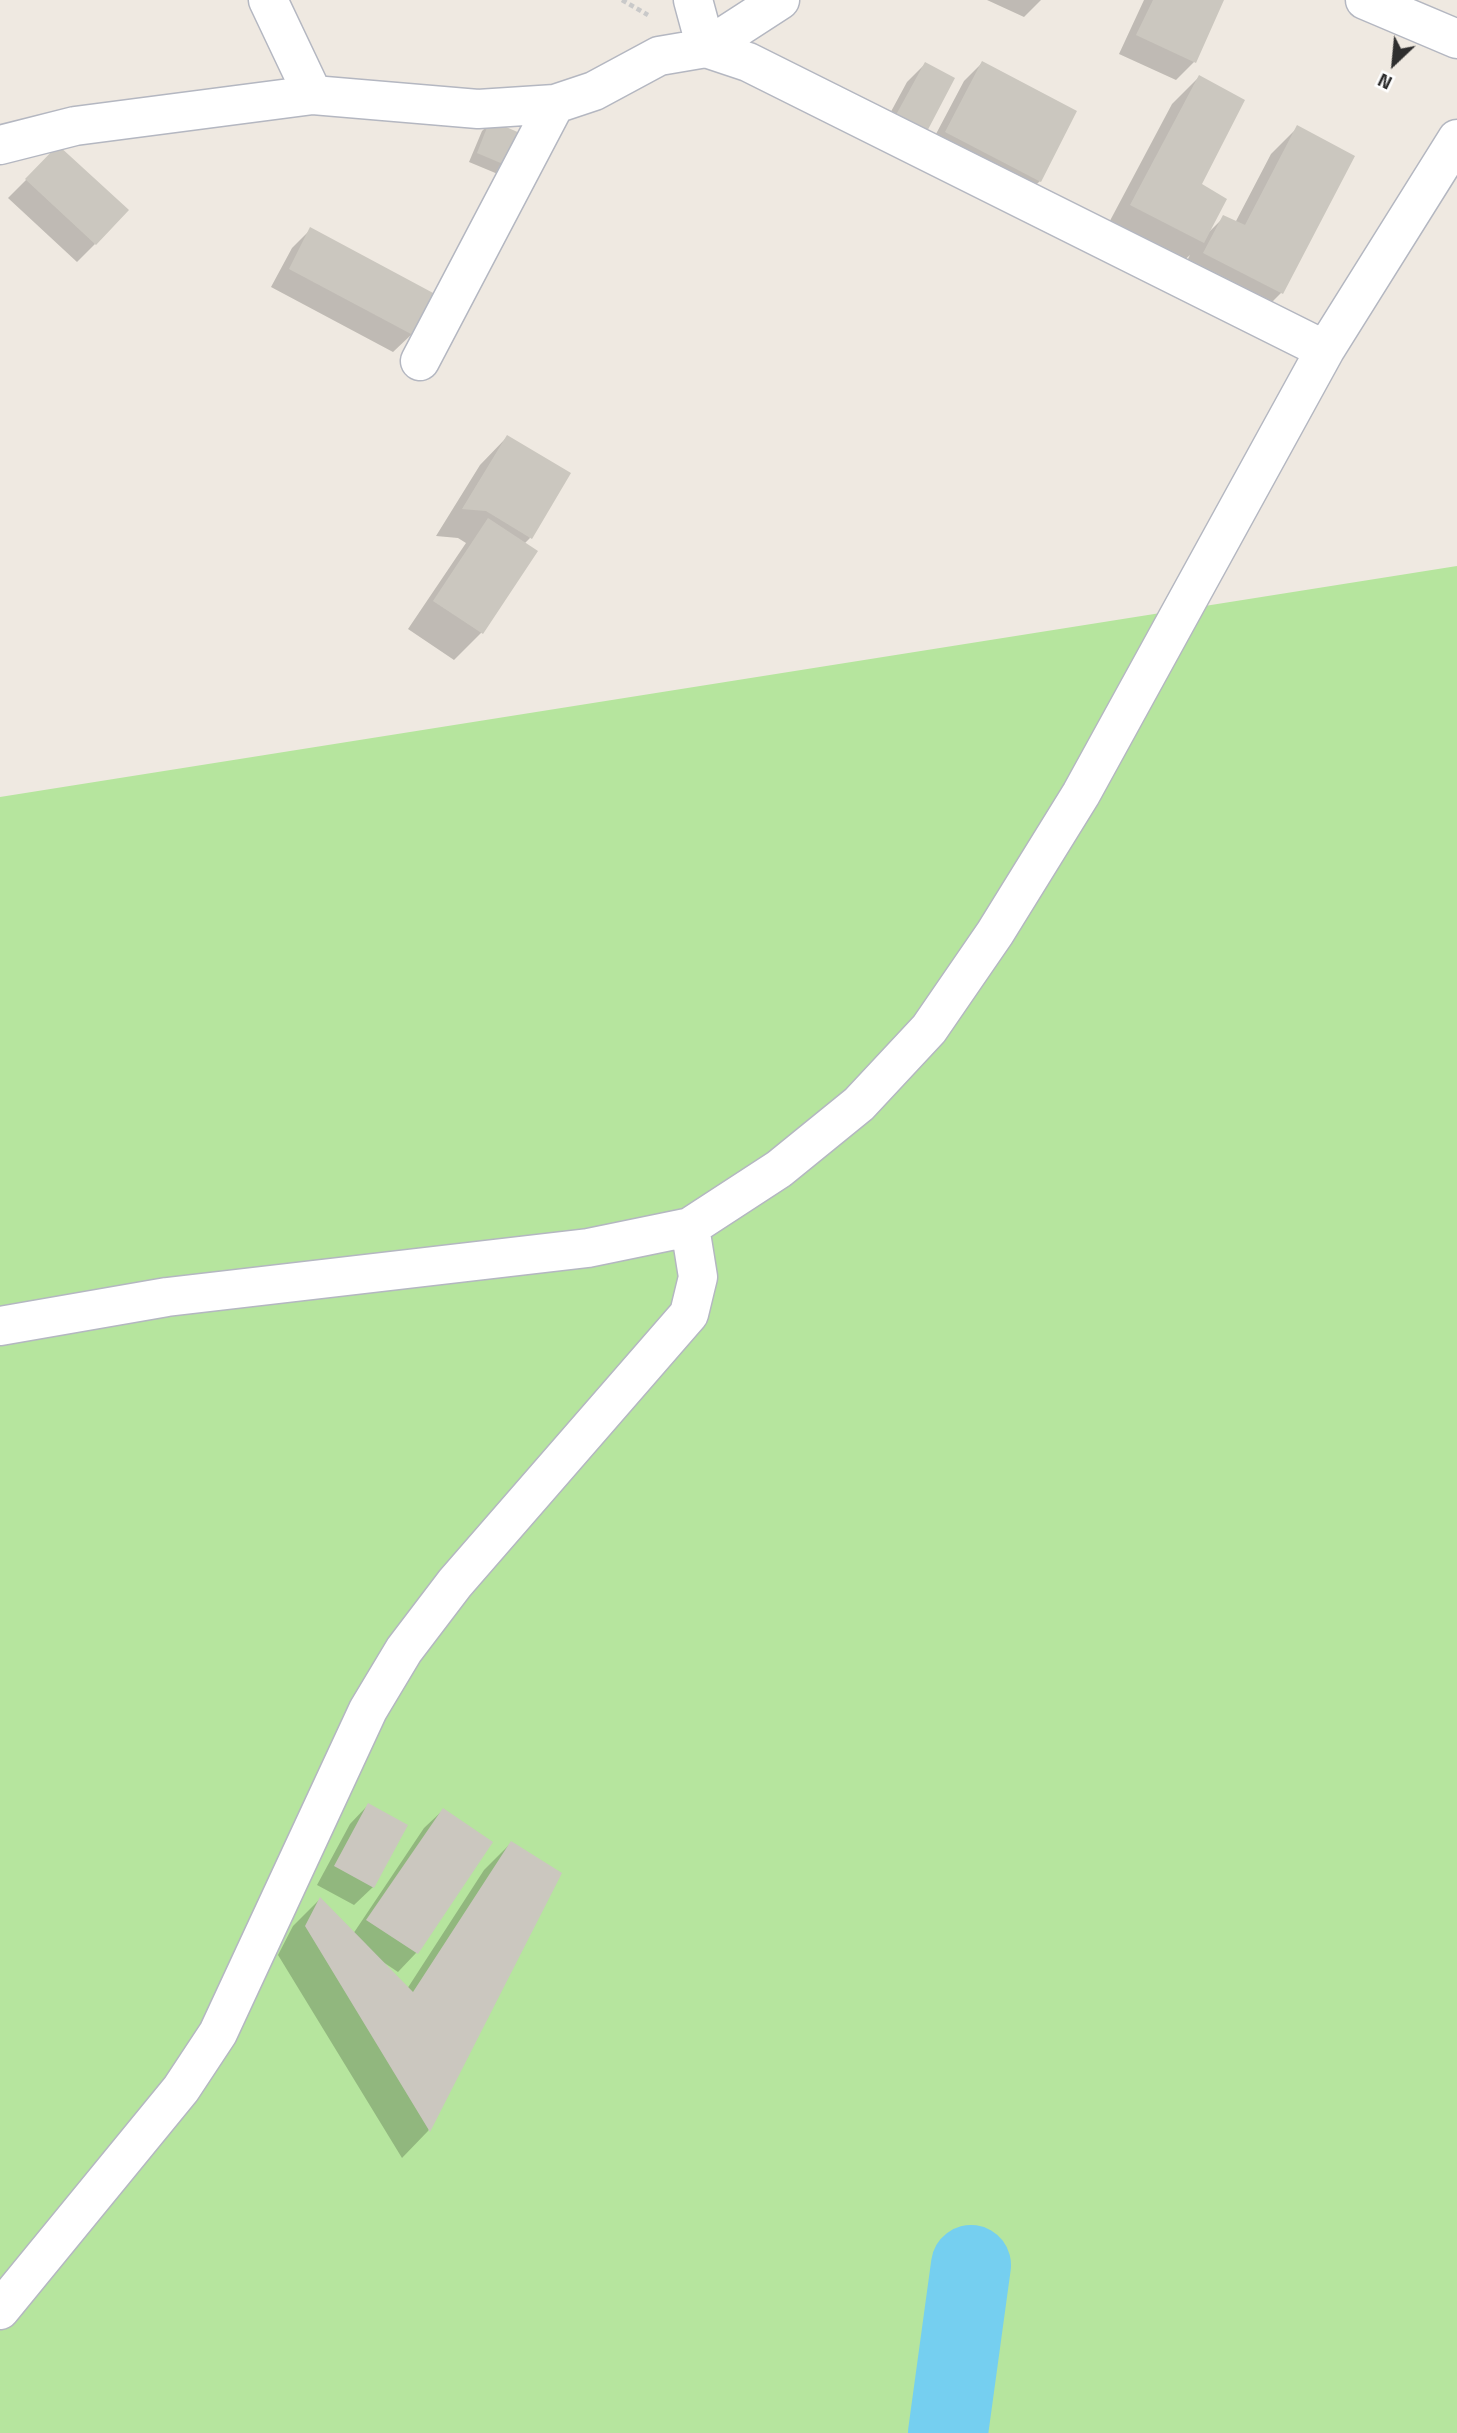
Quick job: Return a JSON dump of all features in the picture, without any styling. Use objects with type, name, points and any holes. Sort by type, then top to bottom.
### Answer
[{"type":"street","points":[[268,0],[313,95]]},
{"type":"street","points":[[693,0],[706,48]]},
{"type":"street","points":[[0,145],[75,126],[313,95],[478,109],[555,104],[594,91],[659,55],[706,48],[780,0]]},
{"type":"street","points":[[1365,0],[1457,39]]},
{"type":"street","points":[[706,48],[748,62],[1325,350]]},
{"type":"street","points":[[420,361],[555,104]]},
{"type":"street","points":[[0,1326],[167,1297],[587,1248],[690,1227],[779,1169],[859,1104],[929,1029],[995,933],[1081,794],[1325,350],[1457,139]]},
{"type":"street","points":[[0,2310],[181,2089],[218,2033],[368,1710],[404,1650],[455,1583],[689,1314],[698,1278],[690,1227]]},
{"type":"green space","points":[[1457,566],[1457,2433],[0,2433],[0,797]]},
{"type":"building","points":[[1153,0],[1224,0],[1196,63],[1136,35]]},
{"type":"building","points":[[982,61],[1077,111],[1041,182],[945,132]]},
{"type":"building","points":[[925,62],[955,78],[922,141],[891,124]]},
{"type":"building","points":[[1199,75],[1245,100],[1202,184],[1227,199],[1204,243],[1130,205]]},
{"type":"building","points":[[490,120],[529,137],[515,169],[477,153]]},
{"type":"building","points":[[1297,125],[1355,156],[1283,294],[1203,253],[1223,215],[1245,225]]},
{"type":"building","points":[[58,145],[129,210],[96,245],[25,179]]},
{"type":"building","points":[[310,227],[435,294],[413,335],[289,269]]},
{"type":"building","points":[[507,435],[571,473],[532,539],[486,511],[462,509]]},
{"type":"building","points":[[488,518],[538,551],[483,634],[433,601]]},
{"type":"building","points":[[368,1803],[408,1825],[374,1888],[334,1866]]},
{"type":"building","points":[[443,1808],[493,1842],[418,1954],[366,1920]]},
{"type":"building","points":[[511,1841],[562,1873],[430,2132],[305,1926],[320,1897],[413,1992]]},
{"type":"waterway","points":[[948,2433],[971,2265]]}]
